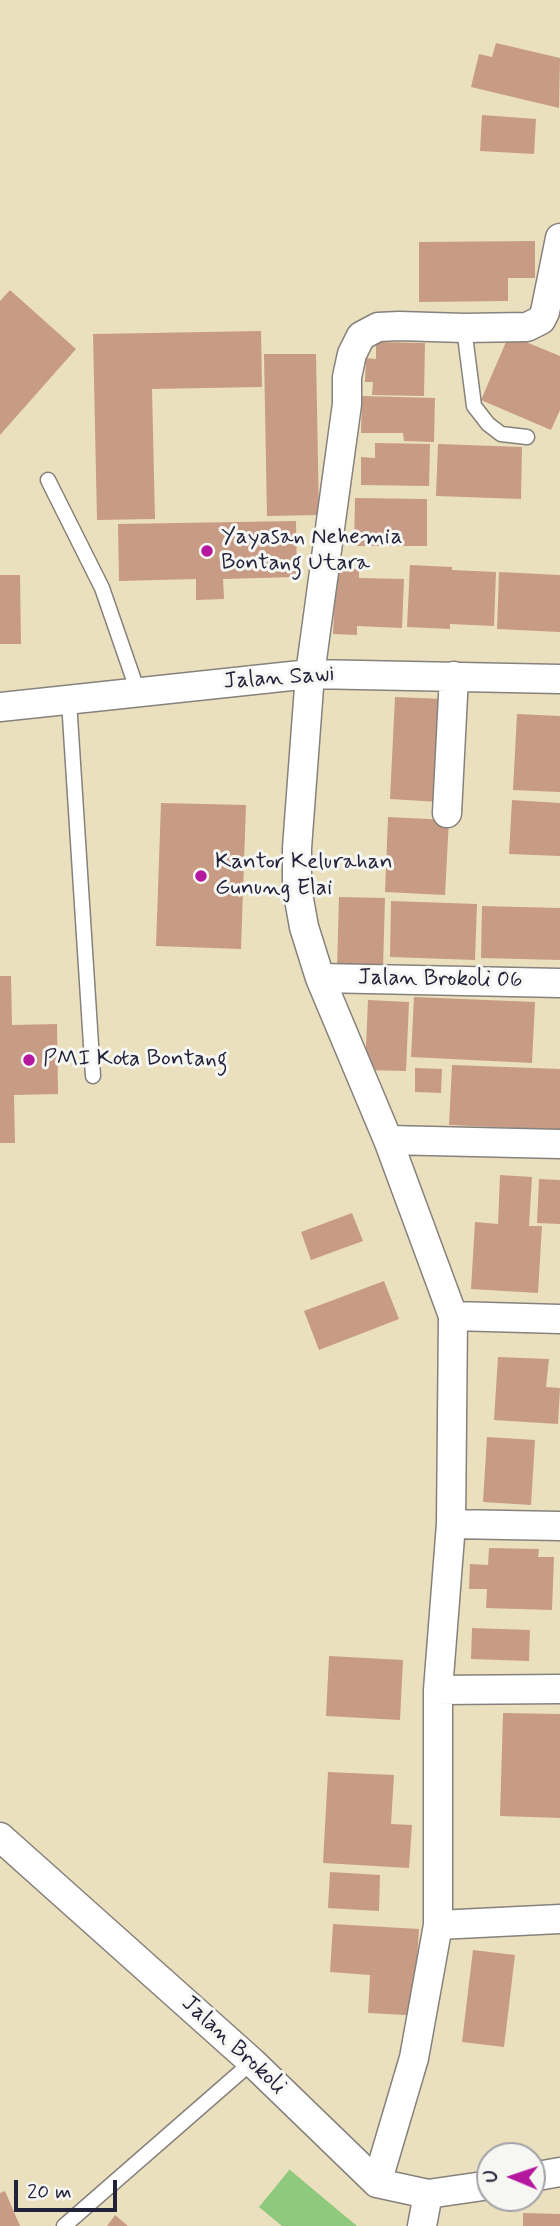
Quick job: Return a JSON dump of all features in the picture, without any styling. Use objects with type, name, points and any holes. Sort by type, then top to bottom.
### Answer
[{"type":"street","points":[[476,2187],[428,2194],[377,2183],[414,2058],[438,1926],[438,1689],[451,1524],[453,1316],[388,1140],[320,978],[296,888],[297,848],[310,674],[352,354],[361,336],[377,327],[527,327],[541,320],[560,238]]},
{"type":"street","name":"Jalan Sawi","points":[[0,707],[310,674],[560,679]]},
{"type":"street","points":[[447,813],[454,676]]},
{"type":"street","name":"Jalan Brokoli 06","points":[[320,978],[560,983]]},
{"type":"street","points":[[388,1140],[560,1144]]},
{"type":"street","points":[[453,1316],[560,1319]]},
{"type":"street","points":[[451,1524],[560,1526]]},
{"type":"street","points":[[438,1689],[560,1689]]},
{"type":"street","name":"Jalan Brokoli","points":[[0,1837],[252,2062],[377,2183]]},
{"type":"street","points":[[438,1926],[560,1919]]},
{"type":"street","points":[[422,2226],[428,2194]]},
{"type":"lane","points":[[464,328],[474,405],[488,424],[501,434],[527,437]]},
{"type":"lane","points":[[48,480],[102,588],[138,692]]},
{"type":"lane","points":[[69,701],[93,1076]]},
{"type":"lane","points":[[64,2226],[252,2062]]},
{"type":"green space","points":[[290,2169],[357,2226],[282,2226],[259,2207]]},
{"type":"building","points":[[496,43],[560,58],[559,108],[471,87],[479,54],[492,57]]},
{"type":"building","points":[[482,115],[536,119],[534,154],[480,151]]},
{"type":"building","points":[[535,241],[535,278],[508,278],[508,301],[419,302],[419,242]]},
{"type":"building","points":[[10,290],[76,349],[0,435],[0,301]]},
{"type":"building","points":[[261,331],[262,387],[152,389],[155,519],[97,520],[93,334]]},
{"type":"building","points":[[509,335],[560,356],[560,410],[551,430],[481,400]]},
{"type":"building","points":[[376,342],[425,343],[424,396],[372,395],[373,382],[365,382],[366,358],[376,359]]},
{"type":"building","points":[[264,354],[316,354],[319,515],[267,516]]},
{"type":"building","points":[[362,396],[435,398],[434,442],[404,441],[403,433],[361,433]]},
{"type":"building","points":[[375,443],[430,444],[429,486],[361,485],[361,457],[375,458]]},
{"type":"building","points":[[438,444],[522,447],[521,499],[436,496]]},
{"type":"building","points":[[355,498],[427,499],[427,546],[354,546]]},
{"type":"building","name":"Yayasan Nehemia Bontang Utara","points":[[296,521],[297,577],[223,579],[224,599],[196,600],[196,579],[119,581],[118,524]]},
{"type":"building","points":[[410,565],[496,572],[494,626],[450,624],[450,629],[407,627]]},
{"type":"building","points":[[336,569],[359,569],[359,578],[404,579],[402,628],[357,626],[357,635],[333,634]]},
{"type":"building","points":[[499,572],[560,575],[560,632],[497,629]]},
{"type":"building","points":[[0,575],[20,575],[21,644],[0,644]]},
{"type":"building","points":[[395,697],[444,699],[439,802],[390,799]]},
{"type":"building","points":[[517,714],[560,716],[560,792],[513,790]]},
{"type":"building","points":[[512,800],[560,803],[560,856],[509,854]]},
{"type":"building","name":"Kantor Kelurahan Gunung Elai","points":[[161,803],[246,805],[241,949],[156,946]]},
{"type":"building","points":[[388,817],[449,820],[445,895],[385,892]]},
{"type":"building","points":[[339,897],[385,898],[383,969],[337,968]]},
{"type":"building","points":[[391,901],[477,904],[475,960],[390,957]]},
{"type":"building","points":[[482,906],[560,908],[560,960],[481,958]]},
{"type":"building","name":"PMI Kota Bontang","points":[[0,976],[11,976],[12,1025],[57,1024],[58,1094],[14,1095],[15,1143],[0,1143]]},
{"type":"building","points":[[414,997],[535,1002],[532,1063],[411,1057]]},
{"type":"building","points":[[368,1000],[409,1002],[406,1071],[365,1070]]},
{"type":"building","points":[[452,1065],[560,1069],[560,1130],[449,1125]]},
{"type":"building","points":[[415,1068],[442,1069],[441,1093],[415,1092]]},
{"type":"building","points":[[500,1175],[532,1177],[529,1226],[542,1226],[538,1293],[471,1289],[475,1222],[498,1224]]},
{"type":"building","points":[[539,1179],[560,1180],[560,1224],[537,1223]]},
{"type":"building","points":[[352,1213],[363,1241],[311,1260],[301,1232]]},
{"type":"building","points":[[384,1281],[399,1319],[319,1350],[304,1311]]},
{"type":"building","points":[[498,1357],[549,1359],[546,1387],[560,1388],[558,1424],[494,1420]]},
{"type":"building","points":[[487,1437],[535,1440],[531,1505],[483,1502]]},
{"type":"building","points":[[489,1548],[539,1549],[538,1557],[554,1557],[552,1610],[486,1608],[487,1589],[469,1589],[470,1564],[488,1565]]},
{"type":"building","points":[[472,1628],[530,1630],[529,1661],[471,1659]]},
{"type":"building","points":[[329,1656],[403,1660],[400,1720],[326,1716]]},
{"type":"building","points":[[503,1713],[560,1714],[560,1818],[500,1816]]},
{"type":"building","points":[[328,1772],[394,1775],[391,1824],[412,1825],[409,1868],[323,1863]]},
{"type":"building","points":[[330,1872],[380,1875],[379,1911],[328,1908]]},
{"type":"building","points":[[333,1924],[419,1929],[416,1977],[424,2016],[368,2013],[370,1975],[330,1972]]},
{"type":"building","points":[[473,1950],[515,1955],[504,2047],[462,2042]]},
{"type":"building","points":[[5,2191],[20,2226],[0,2226],[0,2193]]},
{"type":"building","points":[[523,2213],[560,2214],[560,2226],[523,2226]]},
{"type":"building","points":[[115,2215],[128,2226],[107,2226]]},
{"type":"place","name":"Yayasan Nehemia Bontang Utara","points":[[207,551]]},
{"type":"place","name":"Kantor Kelurahan Gunung Elai","points":[[201,876]]},
{"type":"place","name":"PMI Kota Bontang","points":[[29,1060]]}]
